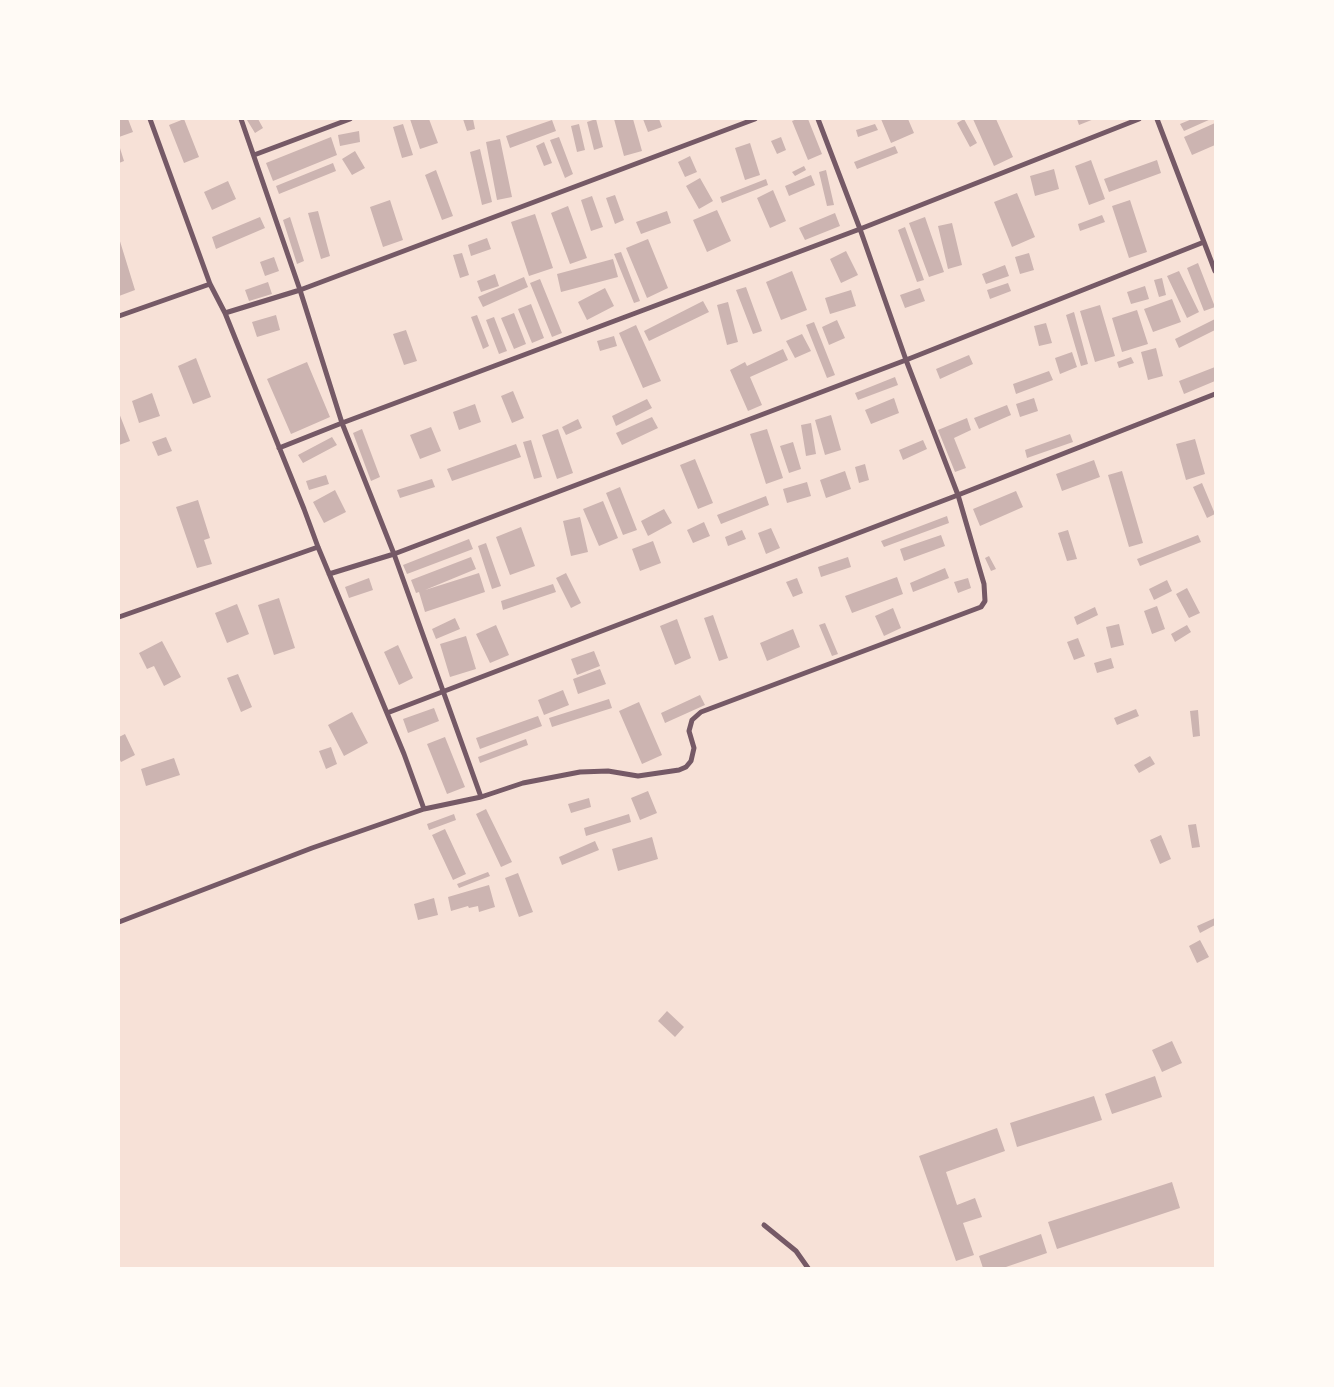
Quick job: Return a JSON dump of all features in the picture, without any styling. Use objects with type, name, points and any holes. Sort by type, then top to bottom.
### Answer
[{"type":"street","points":[[150,119],[210,284],[224,313],[328,574],[404,754],[424,809]]},
{"type":"street","points":[[240,119],[254,154],[300,290],[342,423],[394,554],[481,797]]},
{"type":"street","points":[[254,154],[350,119]]},
{"type":"street","points":[[224,313],[300,290],[755,119]]},
{"type":"street","points":[[119,922],[312,848],[424,809],[481,797],[523,783],[580,772],[608,771],[638,776],[679,770],[686,767],[691,761],[694,748],[689,731],[690,726],[692,720],[701,712],[981,607],[985,601],[984,584],[958,495],[906,360],[860,229],[818,119]]},
{"type":"street","points":[[279,448],[860,229],[1139,119]]},
{"type":"street","points":[[1157,119],[1215,271]]},
{"type":"street","points":[[328,574],[394,554],[906,360],[1204,242]]},
{"type":"street","points":[[119,316],[210,284]]},
{"type":"street","points":[[387,713],[958,495],[1215,394]]},
{"type":"street","points":[[119,617],[318,547]]},
{"type":"street","points":[[764,1225],[796,1251],[808,1268]]},
{"type":"building","points":[[119,119],[128,119],[133,132],[119,137]]},
{"type":"building","points":[[184,119],[199,157],[184,163],[169,125]]},
{"type":"building","points":[[248,119],[258,119],[263,128],[255,133]]},
{"type":"building","points":[[410,119],[429,119],[438,143],[420,149]]},
{"type":"building","points":[[463,119],[473,119],[475,129],[467,131]]},
{"type":"building","points":[[596,119],[603,147],[594,150],[587,122]]},
{"type":"building","points":[[614,119],[633,119],[642,151],[624,156]]},
{"type":"building","points":[[643,119],[659,119],[662,127],[648,132]]},
{"type":"building","points":[[808,119],[822,154],[808,160],[792,121]]},
{"type":"building","points":[[881,119],[908,119],[914,133],[891,143]]},
{"type":"building","points":[[964,119],[977,143],[970,147],[957,123]]},
{"type":"building","points":[[973,119],[996,119],[1013,157],[994,166]]},
{"type":"building","points":[[1077,119],[1094,119],[1079,125]]},
{"type":"building","points":[[1192,119],[1211,119],[1184,131],[1180,124]]},
{"type":"building","points":[[552,120],[556,131],[510,148],[506,136]]},
{"type":"building","points":[[1215,123],[1215,145],[1192,155],[1184,137]]},
{"type":"building","points":[[403,124],[413,155],[402,158],[393,127]]},
{"type":"building","points":[[579,124],[585,150],[577,152],[571,126]]},
{"type":"building","points":[[875,124],[878,130],[858,137],[856,130]]},
{"type":"building","points":[[359,131],[360,142],[340,146],[338,135]]},
{"type":"building","points":[[331,137],[337,155],[273,181],[266,163]]},
{"type":"building","points":[[559,137],[573,174],[565,178],[550,140]]},
{"type":"building","points":[[781,137],[786,150],[777,154],[771,141]]},
{"type":"building","points":[[500,139],[512,197],[497,200],[486,142]]},
{"type":"building","points":[[544,142],[552,163],[544,166],[536,146]]},
{"type":"building","points":[[750,143],[760,175],[745,180],[735,148]]},
{"type":"building","points":[[119,145],[124,161],[119,163]]},
{"type":"building","points":[[895,146],[898,153],[857,169],[854,162]]},
{"type":"building","points":[[480,149],[492,202],[482,205],[470,152]]},
{"type":"building","points":[[355,151],[365,168],[352,175],[342,159]]},
{"type":"building","points":[[690,156],[697,172],[685,177],[678,162]]},
{"type":"building","points":[[1091,160],[1105,199],[1089,205],[1075,166]]},
{"type":"building","points":[[1157,160],[1161,173],[1109,192],[1104,179]]},
{"type":"building","points":[[333,163],[336,171],[279,194],[276,186]]},
{"type":"building","points":[[804,166],[806,170],[795,176],[792,172]]},
{"type":"building","points":[[1054,169],[1059,189],[1035,196],[1030,176]]},
{"type":"building","points":[[436,170],[453,216],[442,220],[425,175]]},
{"type":"building","points":[[826,170],[834,205],[827,206],[819,172]]},
{"type":"building","points":[[811,175],[815,185],[789,196],[785,186]]},
{"type":"building","points":[[700,178],[713,201],[699,209],[686,186]]},
{"type":"building","points":[[766,179],[768,185],[722,203],[720,197]]},
{"type":"building","points":[[228,181],[236,199],[212,210],[204,192]]},
{"type":"building","points":[[773,190],[786,221],[770,228],[757,198]]},
{"type":"building","points":[[1017,193],[1035,237],[1012,247],[994,202]]},
{"type":"building","points":[[615,195],[624,220],[615,224],[606,198]]},
{"type":"building","points":[[592,196],[603,227],[591,231],[581,200]]},
{"type":"building","points":[[390,200],[403,240],[383,247],[370,207]]},
{"type":"building","points":[[1130,200],[1147,252],[1129,258],[1112,206]]},
{"type":"building","points":[[568,206],[587,258],[570,264],[551,213]]},
{"type":"building","points":[[717,210],[731,241],[707,252],[693,220]]},
{"type":"building","points":[[318,211],[330,256],[321,259],[308,213]]},
{"type":"building","points":[[667,211],[671,223],[641,234],[636,222]]},
{"type":"building","points":[[835,213],[840,226],[805,240],[799,228]]},
{"type":"building","points":[[535,214],[553,268],[529,276],[511,222]]},
{"type":"building","points":[[1102,215],[1105,222],[1080,231],[1078,224]]},
{"type":"building","points":[[260,217],[265,228],[216,249],[212,237]]},
{"type":"building","points":[[290,217],[304,261],[297,264],[283,220]]},
{"type":"building","points":[[925,217],[944,272],[929,277],[909,223]]},
{"type":"building","points":[[952,223],[962,265],[948,269],[938,226]]},
{"type":"building","points":[[905,227],[924,280],[917,282],[898,230]]},
{"type":"building","points":[[119,238],[135,290],[119,296]]},
{"type":"building","points":[[487,238],[491,249],[471,256],[468,245]]},
{"type":"building","points":[[648,239],[668,288],[647,298],[626,248]]},
{"type":"building","points":[[846,251],[858,275],[841,283],[830,259]]},
{"type":"building","points":[[621,252],[640,301],[634,303],[614,254]]},
{"type":"building","points":[[462,253],[469,275],[460,278],[453,255]]},
{"type":"building","points":[[1029,253],[1034,270],[1020,274],[1015,257]]},
{"type":"building","points":[[274,257],[279,271],[265,276],[260,262]]},
{"type":"building","points":[[613,259],[618,277],[561,292],[557,274]]},
{"type":"building","points":[[1198,263],[1215,307],[1204,311],[1187,268]]},
{"type":"building","points":[[1005,265],[1009,276],[986,284],[982,274]]},
{"type":"building","points":[[792,271],[807,310],[781,320],[766,282]]},
{"type":"building","points":[[1179,271],[1199,312],[1187,318],[1167,276]]},
{"type":"building","points":[[495,274],[499,286],[481,292],[477,281]]},
{"type":"building","points":[[524,277],[528,287],[483,307],[478,297]]},
{"type":"building","points":[[1162,278],[1166,295],[1159,297],[1154,280]]},
{"type":"building","points":[[540,279],[562,333],[552,337],[530,283]]},
{"type":"building","points":[[268,282],[272,294],[249,301],[245,290]]},
{"type":"building","points":[[1008,283],[1011,291],[990,299],[987,290]]},
{"type":"building","points":[[1145,286],[1149,299],[1131,304],[1127,292]]},
{"type":"building","points":[[746,287],[762,331],[753,334],[736,290]]},
{"type":"building","points":[[605,288],[614,306],[587,320],[578,302]]},
{"type":"building","points":[[920,288],[925,301],[905,308],[900,295]]},
{"type":"building","points":[[851,290],[856,306],[830,314],[825,298]]},
{"type":"building","points":[[1172,299],[1181,322],[1153,332],[1144,309]]},
{"type":"building","points":[[703,301],[709,312],[649,341],[644,331]]},
{"type":"building","points":[[728,302],[738,342],[727,345],[717,305]]},
{"type":"building","points":[[531,304],[544,338],[532,343],[518,309]]},
{"type":"building","points":[[1100,305],[1115,356],[1095,362],[1080,311]]},
{"type":"building","points":[[1137,310],[1148,344],[1122,352],[1112,318]]},
{"type":"building","points":[[1074,312],[1088,364],[1081,366],[1066,315]]},
{"type":"building","points":[[514,313],[526,344],[514,349],[501,318]]},
{"type":"building","points":[[276,315],[280,330],[257,337],[252,322]]},
{"type":"building","points":[[477,315],[489,346],[483,349],[471,317]]},
{"type":"building","points":[[494,317],[507,351],[499,354],[486,320]]},
{"type":"building","points":[[1215,319],[1215,330],[1179,348],[1175,339]]},
{"type":"building","points":[[837,320],[845,338],[829,345],[822,327]]},
{"type":"building","points":[[814,322],[835,375],[827,378],[806,325]]},
{"type":"building","points":[[1046,323],[1052,343],[1039,346],[1034,326]]},
{"type":"building","points":[[636,325],[661,381],[643,388],[619,333]]},
{"type":"building","points":[[406,330],[417,361],[404,365],[393,334]]},
{"type":"building","points":[[802,334],[811,351],[795,358],[786,341]]},
{"type":"building","points":[[614,336],[617,346],[600,351],[597,341]]},
{"type":"building","points":[[1156,348],[1163,376],[1148,380],[1141,352]]},
{"type":"building","points":[[783,349],[788,360],[750,377],[762,405],[748,411],[730,370],[745,362],[747,366]]},
{"type":"building","points":[[1072,352],[1077,367],[1060,374],[1055,358]]},
{"type":"building","points":[[969,355],[973,364],[940,379],[936,369]]},
{"type":"building","points":[[1131,357],[1134,363],[1119,368],[1117,362]]},
{"type":"building","points":[[196,358],[211,397],[193,404],[178,366]]},
{"type":"building","points":[[307,362],[330,417],[291,434],[267,379]]},
{"type":"building","points":[[1215,367],[1215,381],[1184,394],[1179,381]]},
{"type":"building","points":[[1049,371],[1053,380],[1016,394],[1013,384]]},
{"type":"building","points":[[895,377],[898,385],[858,400],[855,393]]},
{"type":"building","points":[[513,391],[524,418],[512,423],[501,396]]},
{"type":"building","points":[[152,393],[160,416],[139,423],[132,401]]},
{"type":"building","points":[[894,398],[899,413],[871,424],[865,410]]},
{"type":"building","points":[[1034,398],[1038,411],[1020,417],[1016,404]]},
{"type":"building","points":[[647,399],[652,408],[616,426],[612,416]]},
{"type":"building","points":[[475,404],[481,422],[459,430],[453,412]]},
{"type":"building","points":[[1007,405],[1011,415],[979,429],[974,418]]},
{"type":"building","points":[[119,413],[130,441],[119,445]]},
{"type":"building","points":[[831,415],[841,450],[825,455],[815,420]]},
{"type":"building","points":[[652,417],[658,428],[622,445],[616,433]]},
{"type":"building","points":[[967,418],[971,430],[954,438],[966,468],[955,472],[938,430]]},
{"type":"building","points":[[578,419],[582,428],[566,435],[562,427]]},
{"type":"building","points":[[811,423],[816,454],[806,456],[801,425]]},
{"type":"building","points":[[431,427],[441,451],[420,459],[410,435]]},
{"type":"building","points":[[362,429],[380,477],[371,481],[353,433]]},
{"type":"building","points":[[558,429],[573,473],[557,479],[542,435]]},
{"type":"building","points":[[767,429],[783,478],[766,484],[750,434]]},
{"type":"building","points":[[1070,434],[1073,442],[1027,458],[1025,450]]},
{"type":"building","points":[[166,437],[172,451],[158,456],[152,442]]},
{"type":"building","points":[[332,437],[337,445],[303,463],[298,455]]},
{"type":"building","points":[[1195,439],[1205,474],[1186,480],[1176,444]]},
{"type":"building","points":[[531,440],[542,477],[534,479],[523,442]]},
{"type":"building","points":[[923,440],[927,449],[903,460],[899,450]]},
{"type":"building","points":[[793,442],[801,469],[789,473],[780,446]]},
{"type":"building","points":[[516,444],[521,457],[452,481],[447,469]]},
{"type":"building","points":[[695,459],[713,503],[698,509],[680,465]]},
{"type":"building","points":[[1094,460],[1100,477],[1062,491],[1056,474]]},
{"type":"building","points":[[865,464],[869,480],[859,483],[855,467]]},
{"type":"building","points":[[845,471],[851,489],[826,498],[820,480]]},
{"type":"building","points":[[1122,471],[1143,543],[1129,547],[1108,475]]},
{"type":"building","points":[[326,475],[329,484],[309,490],[306,481]]},
{"type":"building","points":[[432,479],[435,487],[400,498],[397,490]]},
{"type":"building","points":[[807,482],[811,496],[787,503],[783,489]]},
{"type":"building","points":[[1202,483],[1215,514],[1207,518],[1193,487]]},
{"type":"building","points":[[620,487],[637,530],[623,535],[606,493]]},
{"type":"building","points":[[335,490],[346,512],[324,523],[313,502]]},
{"type":"building","points":[[1016,491],[1023,507],[980,526],[973,509]]},
{"type":"building","points":[[766,496],[769,505],[721,524],[717,515]]},
{"type":"building","points":[[198,500],[210,538],[204,540],[212,564],[197,568],[176,507]]},
{"type":"building","points":[[603,501],[618,538],[599,546],[583,509]]},
{"type":"building","points":[[664,509],[672,523],[648,536],[641,521]]},
{"type":"building","points":[[947,516],[949,523],[884,547],[881,541]]},
{"type":"building","points":[[580,517],[588,552],[571,556],[563,521]]},
{"type":"building","points":[[704,522],[710,536],[693,543],[687,530]]},
{"type":"building","points":[[521,527],[535,566],[510,575],[496,537]]},
{"type":"building","points":[[771,528],[780,548],[766,554],[758,533]]},
{"type":"building","points":[[742,530],[746,539],[728,546],[725,537]]},
{"type":"building","points":[[1068,530],[1077,559],[1067,561],[1058,533]]},
{"type":"building","points":[[941,535],[945,546],[904,561],[900,549]]},
{"type":"building","points":[[1198,535],[1201,542],[1140,566],[1137,559]]},
{"type":"building","points":[[469,539],[473,549],[407,574],[403,565]]},
{"type":"building","points":[[653,541],[661,563],[640,571],[632,549]]},
{"type":"building","points":[[486,543],[501,586],[492,589],[478,546]]},
{"type":"building","points":[[989,556],[996,569],[991,571],[985,558]]},
{"type":"building","points":[[471,557],[476,569],[425,590],[479,573],[485,592],[425,612],[419,592],[416,593],[411,580]]},
{"type":"building","points":[[848,557],[851,567],[821,577],[818,567]]},
{"type":"building","points":[[945,568],[949,578],[913,592],[910,583]]},
{"type":"building","points":[[566,573],[581,603],[571,608],[556,578]]},
{"type":"building","points":[[897,577],[903,594],[852,613],[845,596]]},
{"type":"building","points":[[369,578],[373,590],[349,598],[345,587]]},
{"type":"building","points":[[797,578],[803,593],[793,597],[786,582]]},
{"type":"building","points":[[968,578],[971,588],[958,593],[954,582]]},
{"type":"building","points":[[1167,580],[1172,591],[1154,600],[1149,589]]},
{"type":"building","points":[[553,584],[556,592],[503,610],[501,601]]},
{"type":"building","points":[[1187,588],[1200,613],[1189,618],[1176,594]]},
{"type":"building","points":[[279,598],[295,648],[274,655],[258,605]]},
{"type":"building","points":[[237,604],[249,634],[227,643],[215,613]]},
{"type":"building","points":[[1157,606],[1165,629],[1152,634],[1144,611]]},
{"type":"building","points":[[1095,607],[1098,615],[1077,625],[1074,617]]},
{"type":"building","points":[[893,608],[901,628],[884,636],[875,616]]},
{"type":"building","points":[[713,615],[728,658],[719,661],[704,618]]},
{"type":"building","points":[[455,618],[460,629],[436,639],[432,629]]},
{"type":"building","points":[[677,619],[691,658],[675,665],[660,626]]},
{"type":"building","points":[[825,623],[838,654],[832,656],[819,625]]},
{"type":"building","points":[[1119,624],[1124,645],[1111,648],[1106,627]]},
{"type":"building","points":[[496,625],[509,655],[490,663],[476,634]]},
{"type":"building","points":[[1187,625],[1191,632],[1175,642],[1171,634]]},
{"type":"building","points":[[793,629],[800,647],[767,661],[760,643]]},
{"type":"building","points":[[466,636],[476,669],[450,677],[440,644]]},
{"type":"building","points":[[1078,638],[1085,656],[1074,660],[1067,642]]},
{"type":"building","points":[[162,641],[181,677],[164,686],[154,666],[147,669],[139,653]]},
{"type":"building","points":[[398,645],[413,678],[399,685],[384,652]]},
{"type":"building","points":[[594,651],[600,666],[577,675],[571,659]]},
{"type":"building","points":[[1111,658],[1114,668],[1097,673],[1094,663]]},
{"type":"building","points":[[600,669],[606,684],[578,694],[573,679]]},
{"type":"building","points":[[238,674],[252,707],[241,712],[227,678]]},
{"type":"building","points":[[563,690],[569,705],[544,715],[538,700]]},
{"type":"building","points":[[700,695],[705,705],[665,723],[661,713]]},
{"type":"building","points":[[609,699],[612,708],[552,727],[549,718]]},
{"type":"building","points":[[639,702],[662,755],[642,764],[619,711]]},
{"type":"building","points":[[434,708],[439,721],[408,733],[403,719]]},
{"type":"building","points":[[1136,709],[1139,716],[1117,725],[1114,718]]},
{"type":"building","points":[[1198,710],[1200,736],[1193,737],[1190,711]]},
{"type":"building","points":[[352,712],[368,743],[344,756],[328,725]]},
{"type":"building","points":[[538,716],[542,726],[480,749],[476,738]]},
{"type":"building","points":[[125,734],[135,755],[121,762],[119,758],[119,737]]},
{"type":"building","points":[[445,737],[465,787],[447,794],[427,744]]},
{"type":"building","points":[[526,739],[528,745],[480,763],[478,757]]},
{"type":"building","points":[[331,747],[337,764],[326,769],[319,751]]},
{"type":"building","points":[[1150,756],[1155,764],[1139,773],[1134,765]]},
{"type":"building","points":[[174,758],[180,775],[146,786],[141,769]]},
{"type":"building","points":[[648,791],[657,813],[640,820],[631,798]]},
{"type":"building","points":[[589,798],[591,807],[571,813],[568,804]]},
{"type":"building","points":[[486,809],[512,862],[501,867],[476,814]]},
{"type":"building","points":[[454,814],[456,820],[429,830],[427,824]]},
{"type":"building","points":[[629,814],[631,822],[586,836],[584,828]]},
{"type":"building","points":[[1196,824],[1200,847],[1192,848],[1188,825]]},
{"type":"building","points":[[445,829],[466,874],[453,880],[432,835]]},
{"type":"building","points":[[1161,835],[1171,859],[1160,864],[1150,840]]},
{"type":"building","points":[[652,837],[658,859],[618,871],[612,849]]},
{"type":"building","points":[[595,841],[599,850],[562,865],[559,857]]},
{"type":"building","points":[[488,872],[490,876],[459,888],[457,884]]},
{"type":"building","points":[[518,873],[533,912],[519,917],[505,878]]},
{"type":"building","points":[[489,885],[495,907],[479,912],[478,906],[469,908],[468,906],[451,911],[448,897]]},
{"type":"building","points":[[434,898],[438,915],[418,920],[414,904]]},
{"type":"building","points":[[1215,918],[1215,925],[1200,933],[1197,926]]},
{"type":"building","points":[[1200,940],[1209,957],[1197,963],[1189,946]]},
{"type":"building","points":[[667,1011],[684,1027],[675,1037],[658,1021]]},
{"type":"building","points":[[1172,1041],[1182,1063],[1162,1072],[1152,1050]]},
{"type":"building","points":[[1155,1076],[1162,1097],[1112,1114],[1105,1094]]},
{"type":"building","points":[[1094,1096],[1102,1120],[1017,1147],[1010,1123]]},
{"type":"building","points":[[997,1128],[1005,1151],[946,1172],[957,1205],[975,1198],[982,1217],[963,1223],[974,1255],[956,1261],[919,1156]]},
{"type":"building","points":[[1172,1182],[1180,1208],[1057,1249],[1048,1222]]},
{"type":"building","points":[[1041,1234],[1047,1253],[1003,1268],[983,1268],[979,1256]]}]
